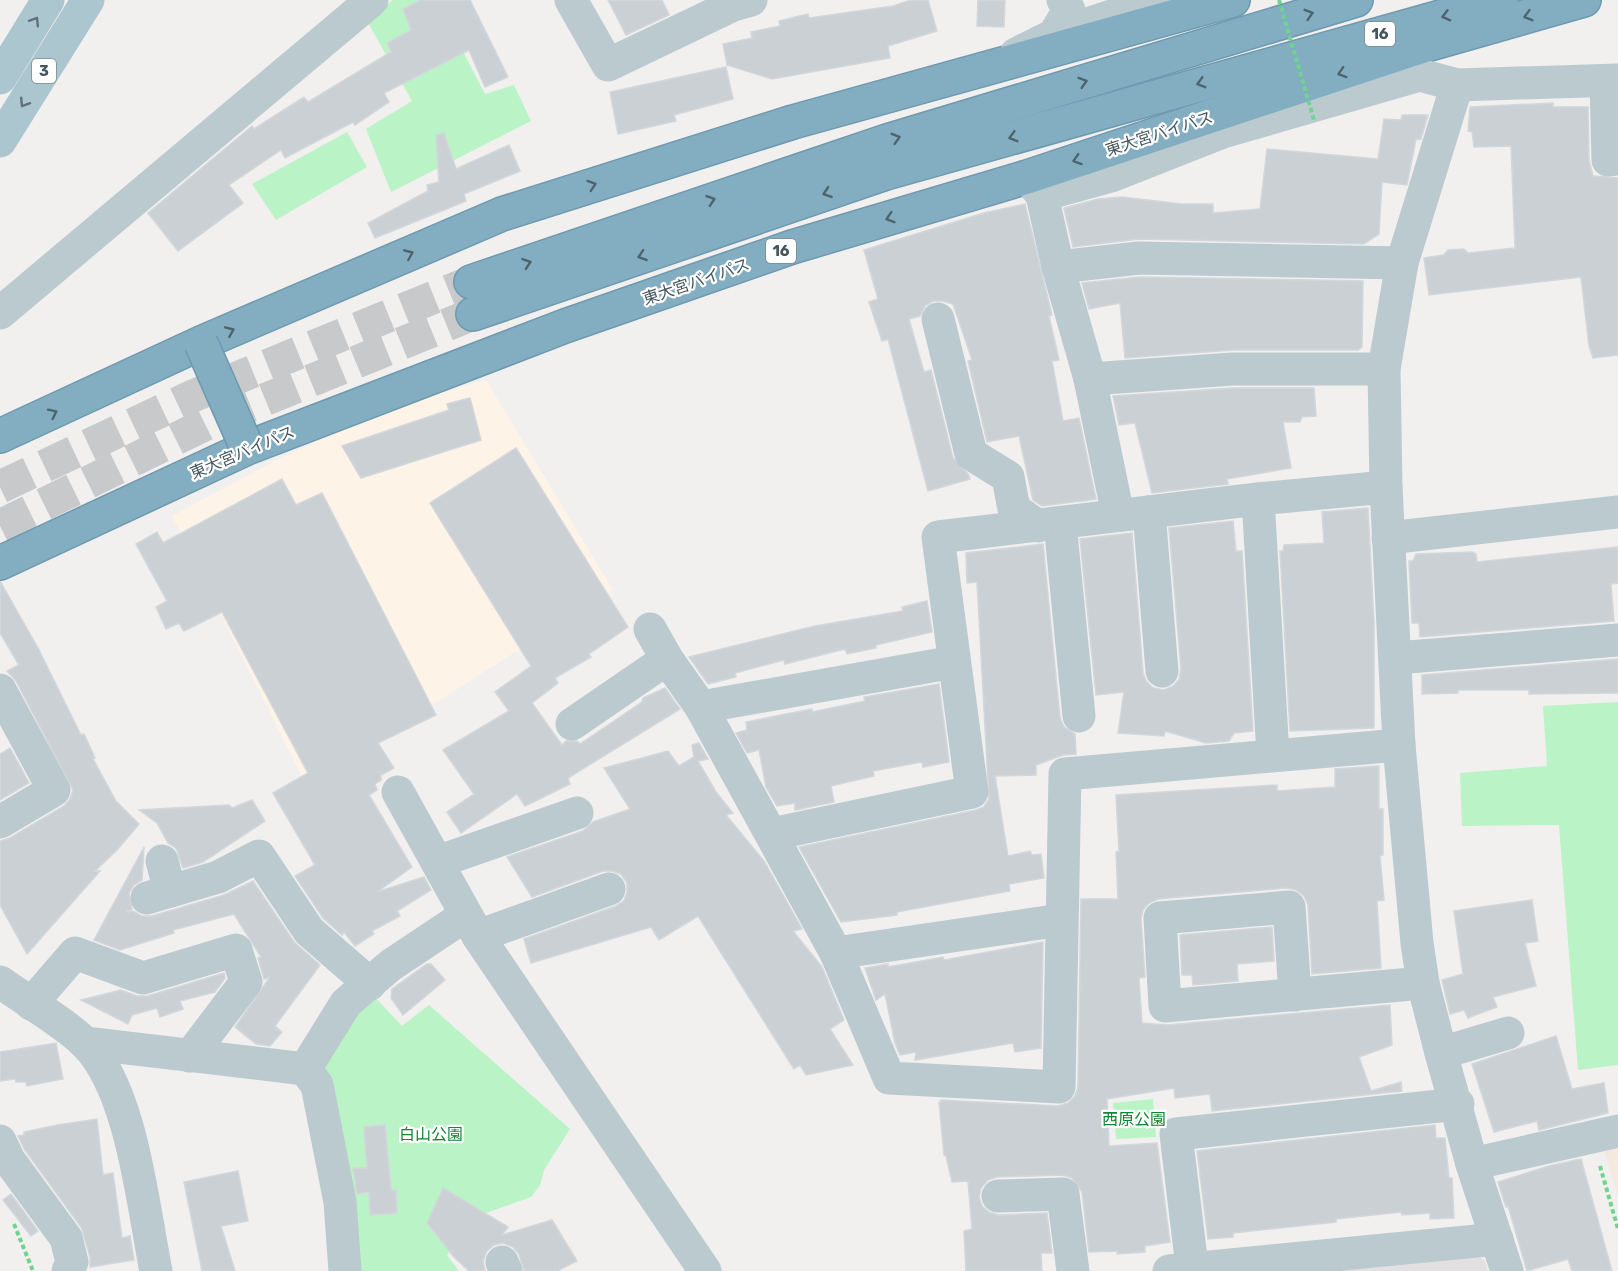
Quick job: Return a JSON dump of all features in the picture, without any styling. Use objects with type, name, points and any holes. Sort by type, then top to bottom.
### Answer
[{"type":"highway","points":[[4,433],[201,343],[502,214],[793,122],[1233,0]]},
{"type":"highway","name":"16","points":[[471,282],[887,141],[1356,0]]},
{"type":"highway","name":"東大宮バイパス","points":[[473,314],[886,173],[1502,0]]},
{"type":"highway","name":"東大宮バイパス","points":[[0,563],[247,448],[564,326],[792,247],[1034,186],[1423,46],[1584,0]]},
{"type":"highway","points":[[201,343],[247,448]]},
{"type":"main road","name":"3","points":[[0,78],[48,0]]},
{"type":"main road","name":"3","points":[[0,141],[88,0]]},
{"type":"street","points":[[0,313],[372,0]]},
{"type":"street","points":[[571,0],[608,65],[734,5],[751,0]]},
{"type":"street","points":[[1054,35],[1069,10],[1063,0]]},
{"type":"street","points":[[984,70],[1054,35],[1132,3]]},
{"type":"street","points":[[1162,671],[1134,514],[1090,379],[1034,186],[1114,175],[1223,132],[1420,75],[1457,85],[1612,80],[1608,160],[1618,159]]},
{"type":"street","points":[[1457,85],[1402,263],[1384,369],[1388,538],[1399,745],[1417,943],[1423,983],[1458,1104],[1472,1164],[1507,1271]]},
{"type":"street","points":[[1058,267],[1139,258],[1402,263]]},
{"type":"street","points":[[938,319],[971,454],[1008,477],[1014,509],[1049,525]]},
{"type":"street","points":[[1090,379],[1233,369],[1384,369]]},
{"type":"street","points":[[772,834],[972,792],[938,537],[1258,499],[1386,487]]},
{"type":"street","points":[[1258,499],[1273,755]]},
{"type":"street","points":[[1388,538],[1618,512]]},
{"type":"street","points":[[1049,525],[1079,716]]},
{"type":"street","points":[[650,629],[667,659],[701,707],[836,953],[889,1078],[1059,1087],[1060,920],[1065,774],[1399,745]]},
{"type":"street","points":[[1396,658],[1618,640]]},
{"type":"street","points":[[572,724],[667,659]]},
{"type":"street","points":[[701,707],[954,662]]},
{"type":"street","points":[[0,690],[54,790],[0,822]]},
{"type":"street","points":[[398,792],[472,926],[705,1271]]},
{"type":"street","points":[[437,862],[577,813]]},
{"type":"street","points":[[160,884],[218,877],[259,856],[309,931],[370,984]]},
{"type":"street","points":[[305,1069],[346,1003],[391,965],[472,926],[609,889]]},
{"type":"street","points":[[1295,995],[1289,907],[1160,918],[1165,1006],[1295,995],[1423,983]]},
{"type":"street","points":[[836,953],[1060,920]]},
{"type":"street","points":[[31,1004],[75,952],[143,978],[236,950],[246,982],[190,1056]]},
{"type":"street","points":[[0,982],[85,1043],[108,1074],[123,1108],[156,1271]]},
{"type":"street","points":[[1442,1053],[1508,1033]]},
{"type":"street","points":[[85,1043],[305,1069],[317,1085],[340,1202],[345,1271]]},
{"type":"street","points":[[1458,1104],[1176,1134],[1180,1269],[1497,1239]]},
{"type":"street","points":[[1472,1164],[1605,1134]]},
{"type":"street","points":[[0,1141],[9,1160],[66,1238],[72,1262],[68,1271]]},
{"type":"street","points":[[998,1197],[1063,1194],[1072,1271]]},
{"type":"path","points":[[1279,0],[1314,120]]},
{"type":"path","points":[[1605,1134],[1618,1229]]},
{"type":"path","points":[[12,1219],[33,1271]]},
{"type":"shaded area","points":[[486,380],[613,590],[306,785],[172,516],[277,460],[399,404]]},
{"type":"shaded area","points":[[1474,1253],[1485,1261],[1488,1271],[1318,1271]]},
{"type":"green space","points":[[393,0],[436,0],[485,94],[514,85],[531,121],[391,192],[366,129],[412,101],[367,21]]},
{"type":"green space","points":[[347,132],[367,167],[276,220],[252,184]]},
{"type":"green space","points":[[1618,702],[1618,1065],[1578,1070],[1559,825],[1462,826],[1460,773],[1547,766],[1543,706]]},
{"type":"green space","name":"白山公園","points":[[370,992],[402,1026],[429,1005],[570,1129],[544,1170],[540,1185],[531,1197],[486,1213],[447,1255],[459,1271],[354,1271],[320,1055]]},
{"type":"green space","name":"西原公園","points":[[1153,1099],[1156,1137],[1116,1139],[1113,1103]]},
{"type":"sand","points":[[1618,1147],[1618,1197],[1604,1150]]},
{"type":"building","points":[[421,0],[470,0],[508,77],[485,87],[469,50],[384,93],[389,102],[355,125],[353,122],[285,158],[281,150],[229,185],[243,203],[178,251],[148,213],[252,126],[254,129],[304,97],[308,102],[391,52],[387,43],[411,30],[403,9]]},
{"type":"building","points":[[608,0],[662,0],[669,15],[626,35]]},
{"type":"building","points":[[911,0],[928,0],[937,31],[888,46],[890,58],[772,79],[727,65],[723,44],[752,38],[751,32],[780,26],[779,21],[808,14],[809,18],[893,6]]},
{"type":"building","points":[[978,0],[1005,0],[1004,27],[977,26]]},
{"type":"building","points":[[726,67],[733,99],[674,115],[676,121],[618,134],[610,92]]},
{"type":"building","points":[[1553,103],[1553,107],[1588,107],[1589,160],[1593,176],[1618,178],[1618,355],[1593,358],[1589,346],[1581,277],[1429,295],[1424,258],[1444,255],[1448,250],[1464,249],[1468,253],[1515,248],[1511,146],[1474,147],[1472,132],[1468,131],[1470,107]]},
{"type":"building","points":[[1402,115],[1428,115],[1421,139],[1416,139],[1407,185],[1382,182],[1379,234],[1364,244],[1139,239],[1073,247],[1064,208],[1098,199],[1122,197],[1182,204],[1213,204],[1213,213],[1260,209],[1267,149],[1378,159],[1384,119],[1401,120]]},
{"type":"building","points":[[444,133],[456,169],[509,145],[520,171],[464,194],[466,201],[375,238],[368,223],[428,191],[427,185],[439,182],[436,135]]},
{"type":"building","points":[[1025,204],[1052,315],[1049,316],[1059,360],[1052,361],[1063,421],[1079,418],[1096,499],[1042,506],[1033,500],[1019,436],[987,442],[968,361],[972,360],[953,304],[943,301],[933,301],[925,306],[920,316],[909,319],[924,372],[931,370],[953,458],[970,479],[928,491],[888,339],[882,341],[869,302],[878,299],[864,250],[984,213]]},
{"type":"building","points":[[1140,277],[1363,281],[1362,347],[1358,350],[1233,350],[1125,358],[1120,303],[1089,309],[1082,283]]},
{"type":"building","points":[[1234,388],[1314,388],[1316,416],[1302,417],[1300,422],[1283,422],[1291,468],[1227,479],[1228,484],[1152,493],[1135,423],[1119,425],[1113,396]]},
{"type":"building","points":[[470,398],[481,440],[361,478],[342,446],[449,410],[447,404]]},
{"type":"building","points":[[516,448],[628,627],[589,654],[591,657],[555,678],[558,683],[532,703],[562,745],[566,741],[577,741],[580,744],[642,702],[643,698],[665,688],[680,709],[568,778],[570,784],[525,806],[517,794],[461,833],[447,812],[474,794],[443,750],[509,711],[495,692],[531,666],[430,503]]},
{"type":"building","points":[[282,479],[296,505],[322,493],[436,715],[378,743],[394,768],[381,775],[381,780],[375,784],[377,790],[369,795],[412,867],[377,892],[424,877],[431,890],[397,911],[400,916],[372,931],[374,934],[355,946],[344,932],[342,935],[323,918],[295,876],[315,865],[273,793],[308,773],[222,612],[184,631],[179,623],[166,629],[156,607],[167,601],[136,544],[157,532],[163,543]]},
{"type":"building","points":[[1368,508],[1374,623],[1374,728],[1290,731],[1280,551],[1283,551],[1284,545],[1324,543],[1322,512]]},
{"type":"building","points":[[1233,521],[1236,551],[1242,551],[1253,731],[1234,733],[1229,741],[1206,743],[1165,731],[1164,736],[1118,733],[1124,692],[1096,695],[1080,539],[1132,533],[1143,673],[1146,681],[1153,688],[1164,690],[1179,680],[1181,669],[1169,528]]},
{"type":"building","points":[[1043,544],[1060,718],[1064,727],[1075,734],[1076,754],[1063,755],[1036,765],[1036,775],[995,776],[1008,856],[1030,851],[1032,855],[1041,854],[1044,878],[1009,884],[1010,891],[897,912],[897,915],[841,922],[799,847],[976,810],[984,807],[989,799],[977,582],[967,583],[966,553]]},
{"type":"building","points":[[1618,547],[1618,583],[1611,584],[1614,621],[1420,637],[1419,623],[1412,623],[1409,561],[1413,561],[1416,554],[1472,552],[1476,554],[1477,562]]},
{"type":"building","points":[[0,581],[38,648],[81,735],[84,734],[95,758],[93,759],[116,801],[139,824],[95,871],[100,871],[27,954],[0,905],[0,841],[10,838],[64,806],[73,790],[16,681],[7,671],[19,665],[0,633]]},
{"type":"building","points":[[927,601],[932,632],[876,645],[876,648],[847,654],[845,649],[785,664],[784,660],[735,673],[736,677],[708,684],[689,657],[815,626],[903,611],[902,607]]},
{"type":"building","points":[[1618,659],[1618,693],[1529,694],[1529,690],[1458,690],[1458,693],[1422,694],[1422,675]]},
{"type":"building","points":[[939,684],[949,762],[923,767],[922,762],[873,771],[874,776],[831,786],[834,802],[795,810],[795,803],[777,806],[766,787],[759,750],[747,753],[736,733],[747,730],[746,722],[812,709],[812,712],[865,701],[864,697]]},
{"type":"building","points":[[699,743],[708,759],[698,761],[716,792],[733,813],[726,815],[764,861],[802,929],[793,931],[822,967],[844,1020],[830,1029],[853,1065],[806,1075],[800,1065],[794,1069],[698,916],[659,940],[651,927],[531,963],[524,939],[616,906],[624,901],[627,883],[621,874],[603,871],[532,897],[507,857],[583,831],[593,822],[630,809],[604,768],[668,751],[679,766],[694,757],[692,745]]},
{"type":"building","points":[[10,748],[29,783],[0,800],[0,754]]},
{"type":"building","points":[[1379,766],[1379,809],[1383,809],[1383,855],[1380,856],[1384,900],[1377,901],[1381,968],[1312,974],[1308,905],[1304,896],[1296,890],[1287,888],[1158,899],[1149,903],[1143,910],[1141,918],[1145,977],[1139,978],[1142,1023],[1167,1025],[1390,1005],[1392,1045],[1359,1057],[1371,1091],[1401,1082],[1402,1091],[1212,1111],[1210,1094],[1175,1098],[1174,1088],[1107,1099],[1109,1146],[1157,1143],[1170,1242],[1145,1246],[1145,1252],[1117,1254],[1117,1251],[1089,1252],[1082,1192],[1072,1178],[1062,1175],[997,1177],[988,1180],[981,1188],[979,1197],[982,1206],[998,1215],[1047,1213],[1052,1253],[1041,1253],[1042,1271],[966,1271],[964,1231],[972,1229],[968,1181],[952,1182],[944,1155],[939,1102],[942,1102],[941,1100],[1058,1106],[1068,1103],[1075,1096],[1078,1087],[1081,899],[1118,899],[1116,852],[1119,851],[1116,795],[1277,785],[1277,791],[1335,787],[1335,769]]},
{"type":"building","points":[[252,800],[265,821],[203,862],[183,868],[176,848],[168,843],[157,823],[139,810],[229,805],[232,808]]},
{"type":"building","points":[[144,847],[142,880],[134,885],[129,893],[132,909],[126,912],[133,911],[142,916],[152,916],[224,895],[253,881],[294,942],[320,965],[275,1026],[282,1032],[270,1046],[256,1044],[235,1027],[270,977],[264,979],[258,958],[261,957],[234,914],[173,930],[174,933],[120,950],[94,940]]},
{"type":"building","points":[[1532,900],[1538,941],[1525,943],[1536,986],[1493,997],[1497,1007],[1468,1018],[1464,1010],[1450,1014],[1442,980],[1463,974],[1454,911]]},
{"type":"building","points":[[1272,927],[1274,961],[1237,964],[1238,981],[1193,985],[1192,975],[1182,975],[1180,935]]},
{"type":"building","points":[[1043,942],[1041,1048],[1015,1052],[1013,1043],[915,1060],[916,1052],[900,1055],[895,1043],[885,994],[876,1000],[865,968],[888,964],[888,967],[943,957],[944,960]]},
{"type":"building","points":[[427,964],[431,964],[445,980],[403,1015],[391,998],[392,989]]},
{"type":"building","points":[[224,973],[225,978],[215,992],[180,1001],[183,1009],[160,1017],[157,1008],[132,1015],[128,1024],[81,1000],[121,990],[137,996],[148,996]]},
{"type":"building","points":[[1556,1036],[1572,1089],[1604,1083],[1608,1113],[1539,1130],[1537,1121],[1494,1132],[1472,1064]]},
{"type":"building","points":[[56,1043],[63,1079],[27,1086],[26,1082],[16,1082],[15,1079],[0,1081],[0,1052]]},
{"type":"building","points":[[97,1119],[103,1175],[113,1173],[122,1238],[130,1236],[134,1260],[90,1267],[90,1257],[81,1227],[25,1150],[18,1136],[24,1135],[24,1132]]},
{"type":"building","points":[[385,1125],[391,1190],[396,1190],[397,1213],[370,1215],[369,1192],[357,1194],[353,1168],[367,1168],[364,1127]]},
{"type":"building","points":[[1435,1125],[1436,1138],[1445,1138],[1449,1178],[1452,1178],[1454,1218],[1430,1219],[1430,1213],[1402,1215],[1401,1212],[1336,1219],[1336,1222],[1233,1233],[1233,1237],[1208,1239],[1197,1151]]},
{"type":"building","points":[[1581,1159],[1612,1271],[1572,1271],[1568,1259],[1527,1271],[1508,1206],[1506,1207],[1498,1182]]},
{"type":"building","points":[[238,1171],[248,1221],[221,1226],[235,1271],[202,1271],[184,1182]]},
{"type":"building","points":[[443,1188],[508,1227],[502,1235],[552,1220],[577,1261],[557,1271],[524,1271],[519,1254],[513,1247],[503,1243],[494,1245],[487,1251],[483,1261],[485,1271],[469,1271],[454,1257],[427,1223]]},
{"type":"building","points":[[11,1194],[38,1231],[31,1236],[3,1200]]},
{"type":"tunnel","points":[[0,487],[193,396],[471,282]]},
{"type":"tunnel","points":[[0,526],[208,423],[473,314]]}]
